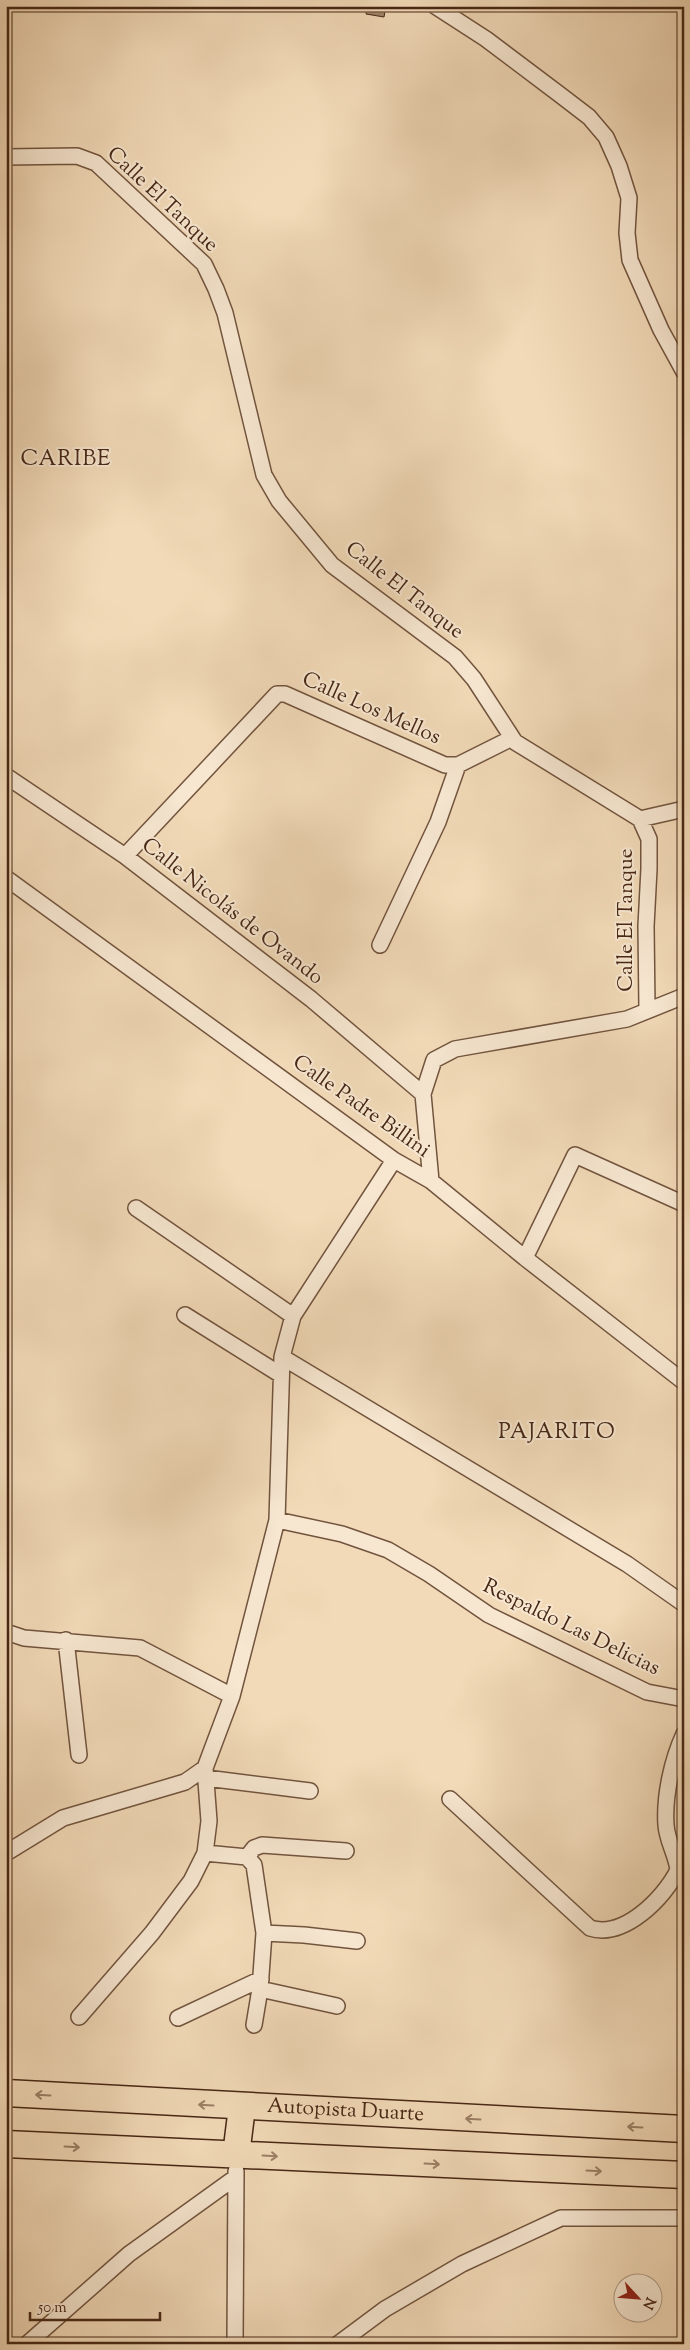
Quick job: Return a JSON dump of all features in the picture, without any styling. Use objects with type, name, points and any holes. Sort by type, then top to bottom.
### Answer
[{"type":"highway","name":"Autopista Duarte","points":[[6,2093],[684,2129]]},
{"type":"highway","points":[[236,2166],[242,2107]]},
{"type":"highway","points":[[6,2144],[236,2166],[684,2175]]},
{"type":"street","points":[[435,6],[486,40],[559,94],[588,117],[606,137],[629,198],[627,233],[630,260],[661,330],[684,372]]},
{"type":"street","name":"Calle El Tanque","points":[[6,157],[77,156],[96,163],[204,264],[225,313],[264,475],[279,501],[332,565],[455,657],[474,679],[515,742],[640,819],[649,839],[650,869],[646,926],[647,1010]]},
{"type":"street","name":"Calle Los Mellos","points":[[125,856],[277,694],[285,694],[445,765],[458,765],[512,738]]},
{"type":"street","points":[[380,945],[438,822],[458,765]]},
{"type":"street","name":"Calle Nicolás de Ovando","points":[[6,776],[125,856],[311,999],[423,1094]]},
{"type":"street","points":[[640,819],[684,809]]},
{"type":"street","name":"Calle Padre Billini","points":[[6,878],[394,1160],[431,1181],[525,1258],[684,1382]]},
{"type":"street","points":[[431,1181],[423,1094],[434,1060],[455,1049],[627,1019],[684,996]]},
{"type":"street","points":[[525,1258],[575,1155],[684,1204]]},
{"type":"street","points":[[79,2017],[152,1933],[191,1881],[205,1853],[209,1821],[205,1773],[232,1696],[277,1520],[282,1357],[293,1316],[394,1160]]},
{"type":"street","points":[[136,1208],[293,1316]]},
{"type":"street","points":[[185,1315],[281,1375]]},
{"type":"street","points":[[282,1357],[628,1564],[684,1604]]},
{"type":"street","name":"Respaldo Las Delicias","points":[[277,1520],[342,1534],[388,1550],[489,1615],[647,1692],[684,1699]]},
{"type":"street","points":[[6,1632],[24,1638],[66,1640],[140,1648],[232,1696]]},
{"type":"street","points":[[66,1640],[79,1755]]},
{"type":"street","points":[[450,1799],[590,1928],[598,1931],[610,1930],[633,1920],[652,1906],[678,1870],[666,1825],[675,1754],[684,1734]]},
{"type":"street","points":[[6,1853],[63,1818],[185,1782],[205,1773],[310,1791]]},
{"type":"street","points":[[247,1857],[254,1848],[262,1844],[346,1851]]},
{"type":"street","points":[[205,1853],[247,1857],[254,1865],[264,1933],[260,1984],[254,2025]]},
{"type":"street","points":[[264,1933],[357,1941]]},
{"type":"street","points":[[178,2018],[260,1984],[337,2006]]},
{"type":"street","points":[[27,2344],[129,2254],[236,2166]]},
{"type":"street","points":[[235,2344],[236,2166]]},
{"type":"street","points":[[338,2344],[385,2309],[462,2264],[561,2218],[684,2218]]},
{"type":"building","points":[[367,6],[386,6],[384,17],[366,14]]},
{"type":"district","name":"CARIBE","points":[[66,460]]},
{"type":"district","name":"PAJARITO","points":[[557,1433]]}]
